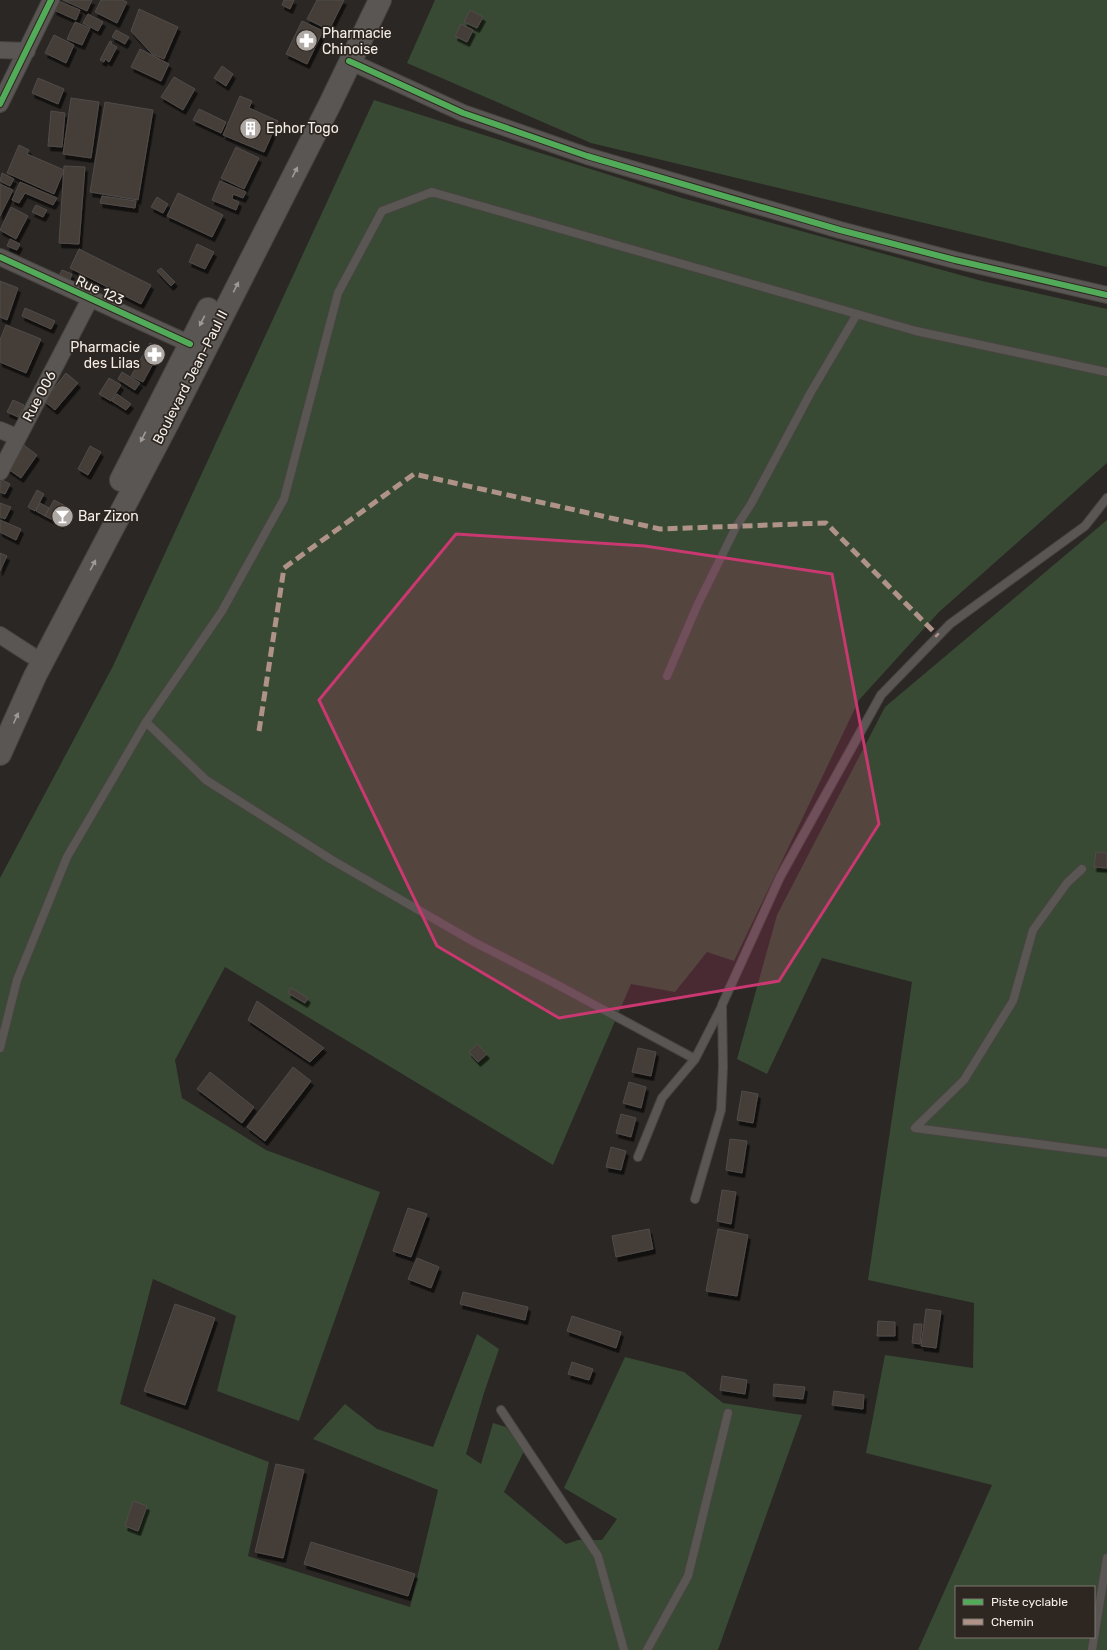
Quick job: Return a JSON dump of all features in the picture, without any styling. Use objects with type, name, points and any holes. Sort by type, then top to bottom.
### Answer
[{"type":"main road","name":"Boulevard Jean-Paul II","points":[[0,718],[366,0]]},
{"type":"main road","name":"Boulevard Jean-Paul II","points":[[0,754],[35,676],[170,419],[330,104],[349,61],[380,0]]},
{"type":"street","points":[[0,104],[51,0]]},
{"type":"street","points":[[0,50],[27,51]]},
{"type":"street","points":[[349,61],[463,113],[587,156],[840,230],[955,260],[1107,295]]},
{"type":"street","name":"Rue 123","points":[[0,257],[190,344]]},
{"type":"street","name":"Rue 006","points":[[0,472],[90,299]]},
{"type":"street","points":[[0,430],[17,438]]},
{"type":"street","points":[[0,635],[31,655]]},
{"type":"lane","points":[[0,1048],[17,980],[67,857],[146,722],[222,611],[284,499],[338,294],[382,211],[432,192],[916,331],[1107,372]]},
{"type":"lane","points":[[667,676],[697,606],[736,527],[752,504],[811,392],[857,314]]},
{"type":"lane","points":[[638,1157],[662,1098],[695,1059],[722,1005],[780,877],[881,696],[950,624],[1085,526],[1107,498]]},
{"type":"lane","points":[[146,722],[206,780],[332,860],[474,942],[695,1059]]},
{"type":"lane","points":[[1082,869],[1067,883],[1033,930],[1013,1001],[964,1080],[915,1128],[1107,1153]]},
{"type":"lane","points":[[694,1199],[720,1110],[723,1067],[722,1005]]},
{"type":"lane","points":[[501,1410],[598,1556],[624,1650]]},
{"type":"lane","points":[[647,1650],[688,1576],[728,1413]]},
{"type":"lane","points":[[1095,1632],[1107,1558]]},
{"type":"lane","points":[[1092,1650],[1094,1638]]},
{"type":"highlighted area","points":[[456,534],[645,546],[832,574],[879,824],[779,981],[559,1018],[437,946],[319,700]]},
{"type":"green space","points":[[435,0],[1107,0],[1107,267],[591,143],[407,63]]},
{"type":"green space","points":[[374,100],[682,198],[982,281],[1107,309],[1107,463],[939,612],[859,700],[734,961],[707,952],[675,992],[631,984],[553,1165],[225,967],[175,1060],[182,1098],[266,1150],[380,1192],[299,1421],[217,1391],[236,1316],[153,1279],[120,1404],[269,1462],[248,1556],[410,1607],[438,1490],[313,1439],[345,1404],[377,1429],[433,1447],[477,1334],[499,1349],[466,1454],[481,1464],[493,1423],[506,1427],[524,1451],[504,1492],[566,1544],[578,1540],[602,1540],[617,1519],[564,1488],[625,1357],[684,1372],[723,1403],[802,1415],[718,1650],[0,1650],[0,878],[113,666]]},
{"type":"green space","points":[[1107,520],[1107,1650],[918,1650],[992,1485],[866,1453],[885,1355],[973,1368],[974,1303],[868,1280],[912,982],[822,958],[767,1074],[737,1059],[777,915],[885,707]]},
{"type":"building","points":[[63,0],[92,0],[87,11]]},
{"type":"building","points":[[101,0],[122,0],[127,2],[117,23],[95,12]]},
{"type":"building","points":[[284,0],[294,0],[290,9],[282,5]]},
{"type":"building","points":[[317,0],[344,0],[329,30],[307,19]]},
{"type":"building","points":[[58,1],[80,10],[76,20],[54,10]]},
{"type":"building","points":[[139,9],[178,27],[164,59],[152,54],[131,31]]},
{"type":"building","points":[[470,10],[483,17],[477,28],[464,22]]},
{"type":"building","points":[[88,14],[103,22],[98,31],[83,23]]},
{"type":"building","points":[[302,21],[323,31],[307,64],[286,54]]},
{"type":"building","points":[[75,22],[90,28],[82,45],[67,39]]},
{"type":"building","points":[[461,24],[473,30],[467,42],[455,36]]},
{"type":"building","points":[[116,30],[129,37],[125,44],[112,37]]},
{"type":"building","points":[[54,35],[74,45],[66,63],[45,53]]},
{"type":"building","points":[[110,41],[112,42],[111,44],[117,47],[109,62],[105,59],[104,62],[100,60]]},
{"type":"building","points":[[140,49],[169,64],[161,81],[131,67]]},
{"type":"building","points":[[222,66],[233,74],[226,86],[214,78]]},
{"type":"building","points":[[174,77],[195,89],[183,110],[161,97]]},
{"type":"building","points":[[38,78],[64,89],[58,104],[32,93]]},
{"type":"building","name":"Ephor Togo","points":[[240,96],[252,101],[249,108],[278,121],[264,152],[223,135]]},
{"type":"building","points":[[71,98],[99,102],[91,158],[63,154]]},
{"type":"building","points":[[105,102],[153,110],[138,200],[90,192]]},
{"type":"building","points":[[199,109],[226,122],[221,133],[193,120]]},
{"type":"building","points":[[51,111],[65,113],[62,147],[48,146]]},
{"type":"building","points":[[19,145],[29,150],[27,154],[64,170],[54,194],[7,173]]},
{"type":"building","points":[[236,147],[259,158],[244,189],[221,178]]},
{"type":"building","points":[[64,166],[85,167],[79,244],[59,243]]},
{"type":"building","points":[[2,173],[14,179],[10,186],[0,181]]},
{"type":"building","points":[[220,181],[246,192],[243,198],[233,194],[232,199],[239,202],[236,210],[212,200]]},
{"type":"building","points":[[20,182],[57,198],[53,205],[25,193],[19,203],[12,200]]},
{"type":"building","points":[[0,184],[13,190],[0,216]]},
{"type":"building","points":[[178,193],[223,215],[212,237],[167,216]]},
{"type":"building","points":[[102,196],[136,201],[135,208],[100,203]]},
{"type":"building","points":[[157,197],[168,204],[163,213],[151,207]]},
{"type":"building","points":[[36,205],[47,210],[43,217],[32,212]]},
{"type":"building","points":[[11,207],[28,216],[16,239],[0,230]]},
{"type":"building","points":[[10,239],[20,244],[17,250],[7,246]]},
{"type":"building","points":[[197,244],[214,252],[205,269],[189,262]]},
{"type":"building","points":[[79,249],[151,285],[141,304],[70,268]]},
{"type":"building","points":[[161,268],[175,282],[171,286],[157,271]]},
{"type":"building","points":[[62,270],[72,274],[69,282],[58,278]]},
{"type":"building","points":[[0,281],[18,288],[7,320],[0,317]]},
{"type":"building","points":[[25,308],[55,321],[51,329],[22,316]]},
{"type":"building","points":[[6,325],[41,339],[26,373],[0,362],[0,340]]},
{"type":"building","points":[[150,343],[161,349],[143,382],[131,376]]},
{"type":"building","points":[[122,372],[140,383],[135,390],[118,379]]},
{"type":"building","points":[[66,373],[78,383],[55,410],[44,401]]},
{"type":"building","points":[[109,378],[121,385],[111,401],[99,394]]},
{"type":"building","points":[[117,394],[131,404],[126,410],[112,401]]},
{"type":"building","points":[[13,400],[24,405],[18,417],[7,412]]},
{"type":"building","points":[[21,443],[37,455],[21,478],[5,467]]},
{"type":"building","points":[[90,446],[101,452],[88,475],[78,469]]},
{"type":"building","points":[[0,479],[10,484],[5,494],[0,492]]},
{"type":"building","points":[[37,490],[44,494],[35,511],[28,507]]},
{"type":"building","points":[[54,500],[69,508],[61,524],[45,516]]},
{"type":"building","points":[[0,503],[11,507],[5,519],[0,517]]},
{"type":"building","points":[[40,503],[49,508],[45,516],[36,511]]},
{"type":"building","points":[[0,520],[21,529],[16,540],[0,532]]},
{"type":"building","points":[[0,553],[7,556],[0,571]]},
{"type":"building","points":[[1096,852],[1107,853],[1107,868],[1094,867]]},
{"type":"building","points":[[291,988],[308,998],[305,1003],[288,993]]},
{"type":"building","points":[[257,1001],[324,1048],[310,1062],[248,1020]]},
{"type":"building","points":[[477,1044],[487,1054],[478,1062],[469,1052]]},
{"type":"building","points":[[638,1048],[656,1052],[651,1076],[632,1072]]},
{"type":"building","points":[[293,1067],[311,1081],[265,1141],[247,1127]]},
{"type":"building","points":[[210,1072],[254,1107],[242,1123],[197,1089]]},
{"type":"building","points":[[629,1082],[646,1087],[641,1108],[623,1103]]},
{"type":"building","points":[[742,1091],[758,1094],[753,1123],[737,1120]]},
{"type":"building","points":[[621,1114],[636,1118],[631,1137],[616,1133]]},
{"type":"building","points":[[730,1139],[747,1141],[742,1173],[726,1170]]},
{"type":"building","points":[[611,1147],[626,1151],[621,1170],[606,1167]]},
{"type":"building","points":[[722,1190],[736,1192],[731,1224],[717,1221]]},
{"type":"building","points":[[408,1208],[427,1214],[411,1257],[393,1251]]},
{"type":"building","points":[[649,1229],[653,1249],[616,1257],[612,1236]]},
{"type":"building","points":[[718,1229],[748,1235],[737,1296],[706,1291]]},
{"type":"building","points":[[417,1258],[439,1267],[431,1288],[408,1279]]},
{"type":"building","points":[[463,1292],[528,1307],[525,1320],[460,1304]]},
{"type":"building","points":[[175,1304],[215,1318],[185,1405],[144,1391]]},
{"type":"building","points":[[926,1309],[941,1311],[936,1348],[921,1346]]},
{"type":"building","points":[[572,1316],[621,1332],[616,1348],[567,1331]]},
{"type":"building","points":[[878,1321],[895,1322],[895,1336],[877,1336]]},
{"type":"building","points":[[914,1324],[922,1324],[920,1344],[912,1343]]},
{"type":"building","points":[[572,1362],[593,1369],[589,1380],[568,1374]]},
{"type":"building","points":[[722,1376],[747,1380],[745,1394],[720,1390]]},
{"type":"building","points":[[774,1384],[805,1387],[803,1399],[773,1396]]},
{"type":"building","points":[[834,1391],[864,1395],[863,1409],[832,1405]]},
{"type":"building","points":[[276,1464],[304,1470],[283,1558],[255,1552]]},
{"type":"building","points":[[133,1501],[147,1506],[138,1531],[125,1526]]},
{"type":"building","points":[[311,1542],[415,1574],[408,1596],[304,1564]]},
{"type":"marked path","points":[[259,731],[284,568],[414,474],[660,529],[826,523],[938,636]]},
{"type":"cycle path","points":[[0,104],[51,0]]},
{"type":"cycle path","points":[[349,61],[463,113],[587,156],[840,230],[955,260],[1107,295]]},
{"type":"cycle path","points":[[0,257],[190,344]]},
{"type":"place","name":"Pharmacie Chinoise","points":[[307,41]]},
{"type":"place","name":"Ephor Togo","points":[[250,128]]},
{"type":"place","name":"Pharmacie des Lilas","points":[[155,355]]},
{"type":"place","name":"Bar Zizon","points":[[63,516]]}]
